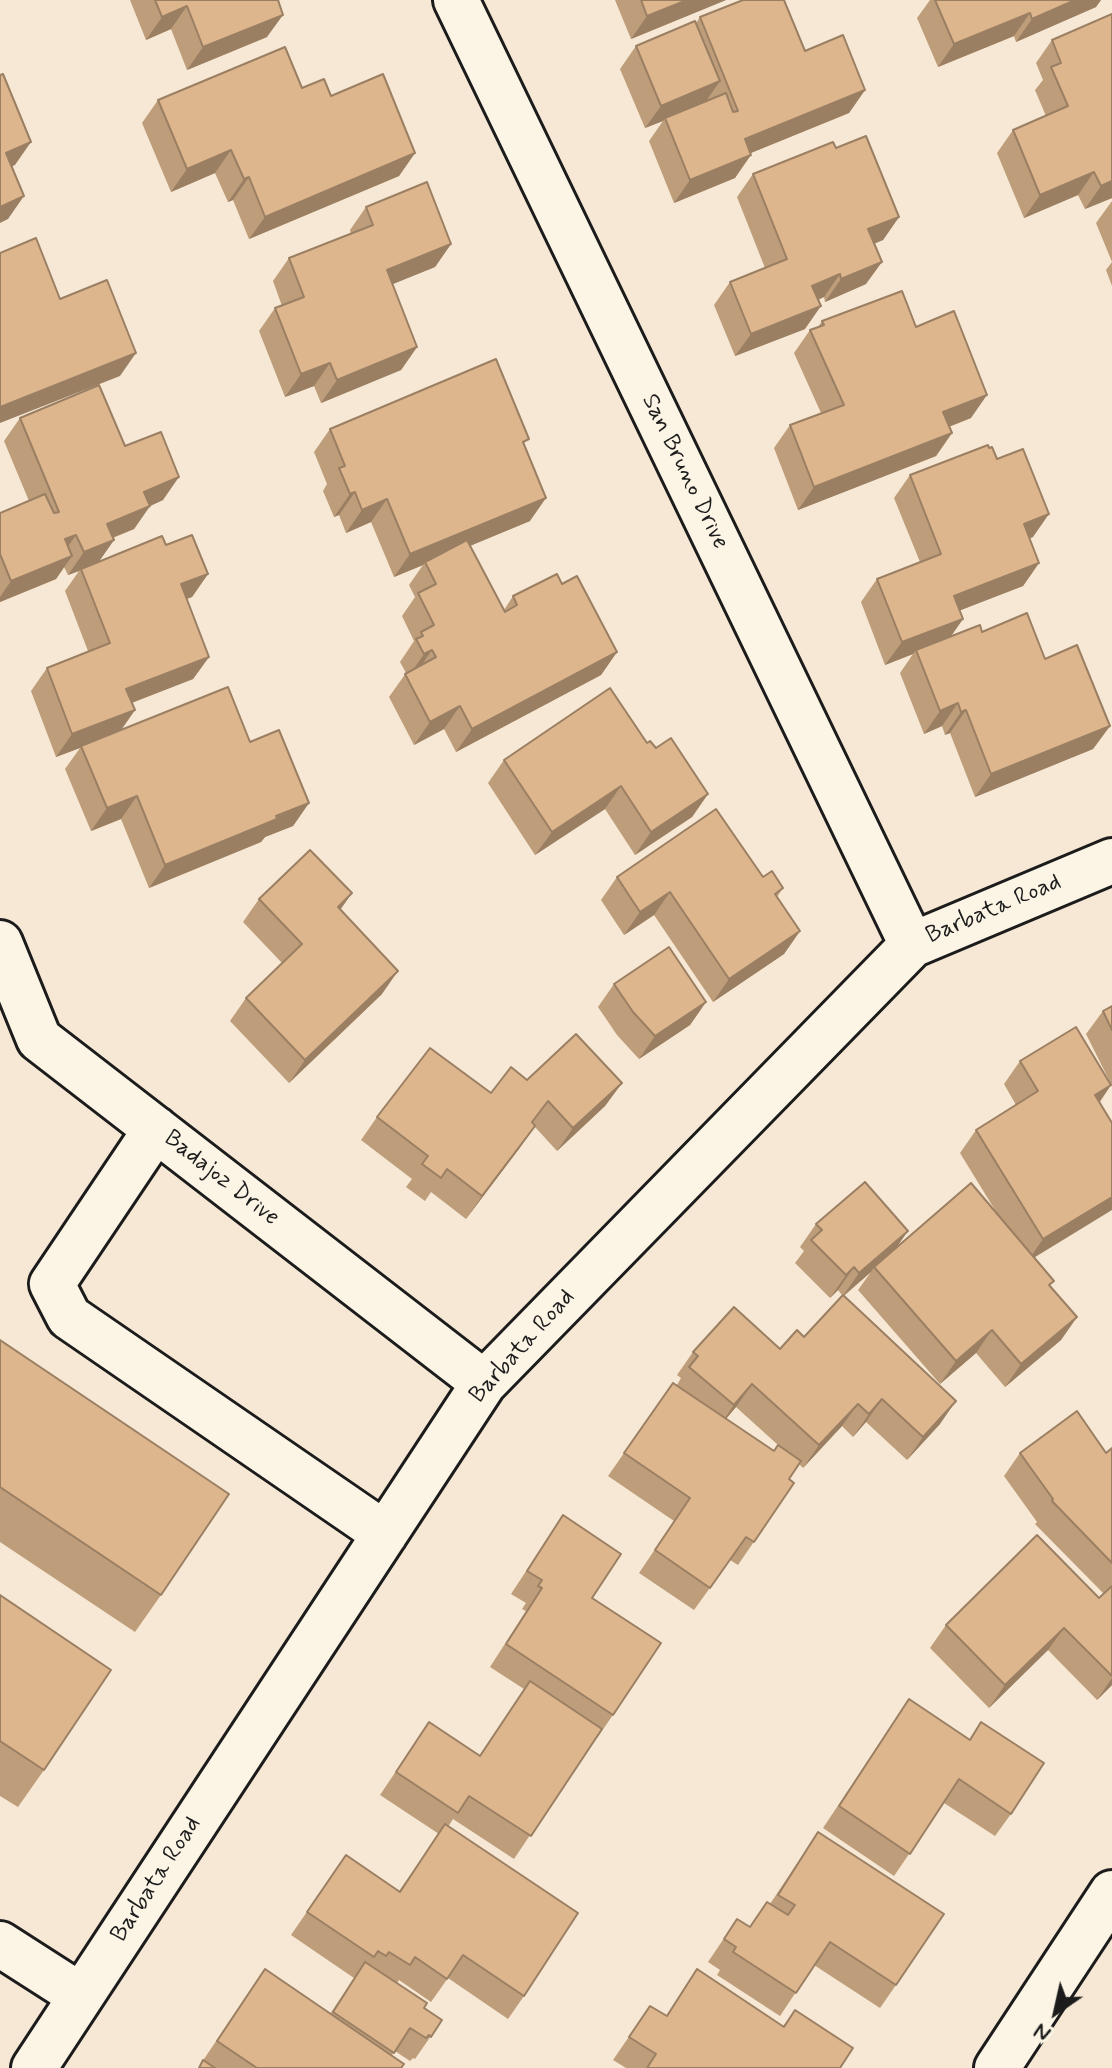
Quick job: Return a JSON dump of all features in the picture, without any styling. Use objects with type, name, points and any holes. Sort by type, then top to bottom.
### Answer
[{"type":"street","name":"San Bruno Drive","points":[[456,0],[912,945]]},
{"type":"street","name":"Barbata Road","points":[[34,2068],[484,1383],[912,945],[1112,861]]},
{"type":"street","name":"Badajoz Drive","points":[[0,943],[39,1039],[484,1383]]},
{"type":"street","points":[[156,1129],[52,1284],[69,1317],[385,1534]]},
{"type":"street","points":[[997,2068],[1112,1893]]},
{"type":"street","points":[[0,1944],[81,1996]]},
{"type":"building","points":[[155,0],[278,0],[283,15],[203,47],[187,6],[162,17]]},
{"type":"building","points":[[641,0],[687,0],[647,16]]},
{"type":"building","points":[[743,0],[784,0],[805,51],[843,35],[865,90],[745,139],[751,155],[690,180],[665,118],[726,93],[733,112],[738,111],[700,17]]},
{"type":"building","points":[[935,0],[1075,0],[1032,19],[1030,13],[954,44]]},
{"type":"building","points":[[1112,14],[1112,181],[1101,186],[1094,172],[1040,195],[1013,130],[1068,106],[1051,67],[1061,63],[1052,40]]},
{"type":"building","points":[[695,21],[720,81],[661,106],[636,46]]},
{"type":"building","points":[[285,47],[302,88],[324,79],[331,96],[383,74],[415,153],[265,217],[249,177],[244,179],[231,150],[187,169],[158,100]]},
{"type":"building","points":[[3,74],[31,142],[6,153],[24,196],[0,207],[0,75]]},
{"type":"building","points":[[866,136],[899,217],[868,229],[882,262],[841,279],[840,274],[812,286],[821,306],[751,334],[730,282],[787,259],[753,174],[833,142],[836,148]]},
{"type":"building","points":[[427,182],[451,244],[387,270],[417,347],[337,380],[330,363],[301,374],[275,308],[304,297],[289,258],[373,225],[366,207]]},
{"type":"building","points":[[36,238],[60,299],[107,280],[136,353],[0,407],[0,253]]},
{"type":"building","points":[[902,291],[916,327],[954,311],[987,395],[943,412],[952,433],[814,487],[790,425],[844,405],[810,330],[824,325],[822,321]]},
{"type":"building","points":[[496,359],[529,439],[523,442],[546,498],[410,554],[387,499],[362,510],[355,492],[350,494],[339,468],[345,466],[330,429]]},
{"type":"building","points":[[99,385],[125,446],[161,432],[179,477],[144,492],[150,506],[107,524],[114,540],[84,552],[76,535],[65,539],[72,556],[11,581],[0,554],[0,513],[45,494],[54,513],[59,512],[20,418]]},
{"type":"building","points":[[988,445],[997,459],[1023,449],[1049,514],[1024,524],[1039,563],[954,596],[963,619],[902,642],[877,579],[941,554],[910,475]]},
{"type":"building","points":[[192,535],[208,574],[181,584],[209,657],[126,689],[135,710],[72,734],[47,668],[110,643],[81,569],[162,536],[166,545]]},
{"type":"building","points":[[467,540],[505,612],[517,605],[513,596],[557,574],[562,584],[577,576],[617,652],[472,729],[460,706],[430,722],[405,674],[436,657],[432,650],[424,654],[416,639],[423,636],[421,632],[434,625],[418,593],[436,584],[425,562]]},
{"type":"building","points":[[1027,613],[1045,659],[1077,645],[1110,726],[991,774],[966,710],[961,712],[958,703],[940,711],[916,650],[980,625],[982,632]]},
{"type":"building","points":[[228,687],[250,742],[279,730],[309,803],[165,865],[137,796],[107,808],[81,746]]},
{"type":"building","points":[[610,688],[647,743],[650,741],[656,748],[671,738],[708,794],[651,832],[621,786],[552,832],[504,760]]},
{"type":"building","points":[[716,809],[763,877],[772,871],[783,888],[775,894],[800,931],[729,979],[670,892],[640,912],[617,877]]},
{"type":"building","points":[[310,850],[352,893],[338,907],[398,971],[305,1060],[246,998],[302,944],[259,899]]},
{"type":"building","points":[[669,947],[706,1002],[655,1036],[633,1012],[614,984]]},
{"type":"building","points":[[1112,1006],[1112,1030],[1103,1011]]},
{"type":"building","points":[[1076,1027],[1111,1085],[1095,1095],[1112,1123],[1112,1197],[1043,1239],[976,1130],[1038,1091],[1020,1061]]},
{"type":"building","points":[[576,1034],[622,1083],[573,1128],[548,1101],[532,1122],[535,1126],[482,1196],[447,1169],[441,1178],[422,1164],[428,1156],[377,1117],[430,1048],[491,1093],[511,1067],[527,1080]]},
{"type":"building","points":[[865,1182],[908,1231],[859,1273],[854,1267],[846,1275],[811,1240],[822,1230],[816,1224]]},
{"type":"building","points":[[971,1183],[1054,1281],[1049,1285],[1077,1317],[1021,1364],[992,1330],[956,1361],[874,1267]]},
{"type":"building","points":[[843,1295],[956,1401],[923,1437],[882,1399],[869,1414],[858,1404],[819,1445],[752,1384],[734,1405],[689,1367],[698,1356],[693,1352],[734,1307],[780,1349],[797,1330],[804,1337]]},
{"type":"building","points":[[0,1340],[229,1494],[161,1595],[0,1487]]},
{"type":"building","points":[[673,1383],[774,1451],[778,1445],[801,1461],[789,1479],[794,1483],[754,1542],[746,1537],[710,1588],[655,1550],[690,1498],[624,1453]]},
{"type":"building","points":[[1077,1411],[1106,1453],[1112,1448],[1112,1563],[1052,1501],[1020,1453]]},
{"type":"building","points":[[563,1515],[621,1554],[592,1598],[661,1643],[613,1715],[506,1644],[542,1588],[538,1586],[542,1580],[527,1571]]},
{"type":"building","points":[[1037,1535],[1099,1598],[1112,1586],[1112,1676],[1064,1628],[1005,1685],[946,1625]]},
{"type":"building","points":[[0,1595],[111,1670],[44,1770],[0,1741]]},
{"type":"building","points":[[530,1681],[602,1729],[531,1836],[469,1796],[458,1813],[396,1772],[429,1722],[480,1756]]},
{"type":"building","points":[[909,1699],[970,1740],[981,1722],[1044,1763],[1011,1814],[959,1779],[910,1854],[839,1806]]},
{"type":"building","points":[[445,1824],[578,1913],[524,1996],[463,1955],[447,1979],[415,1957],[410,1965],[389,1952],[386,1956],[378,1951],[374,1957],[307,1912],[346,1855],[400,1892]]},
{"type":"building","points":[[818,1832],[944,1914],[896,1985],[830,1942],[796,1993],[733,1952],[736,1947],[724,1939],[737,1919],[750,1927],[767,1902],[788,1915],[795,1905],[778,1895]]},
{"type":"building","points":[[365,1962],[427,2003],[424,2008],[442,2020],[431,2037],[426,2038],[410,2028],[394,2053],[333,2012]]},
{"type":"building","points":[[265,1969],[404,2064],[401,2068],[257,2068],[217,2041]]},
{"type":"building","points":[[697,1969],[784,2027],[795,2010],[853,2048],[840,2068],[647,2068],[656,2054],[629,2037],[650,2006],[667,2016]]},
{"type":"building","points":[[203,2060],[215,2068],[199,2068]]}]
